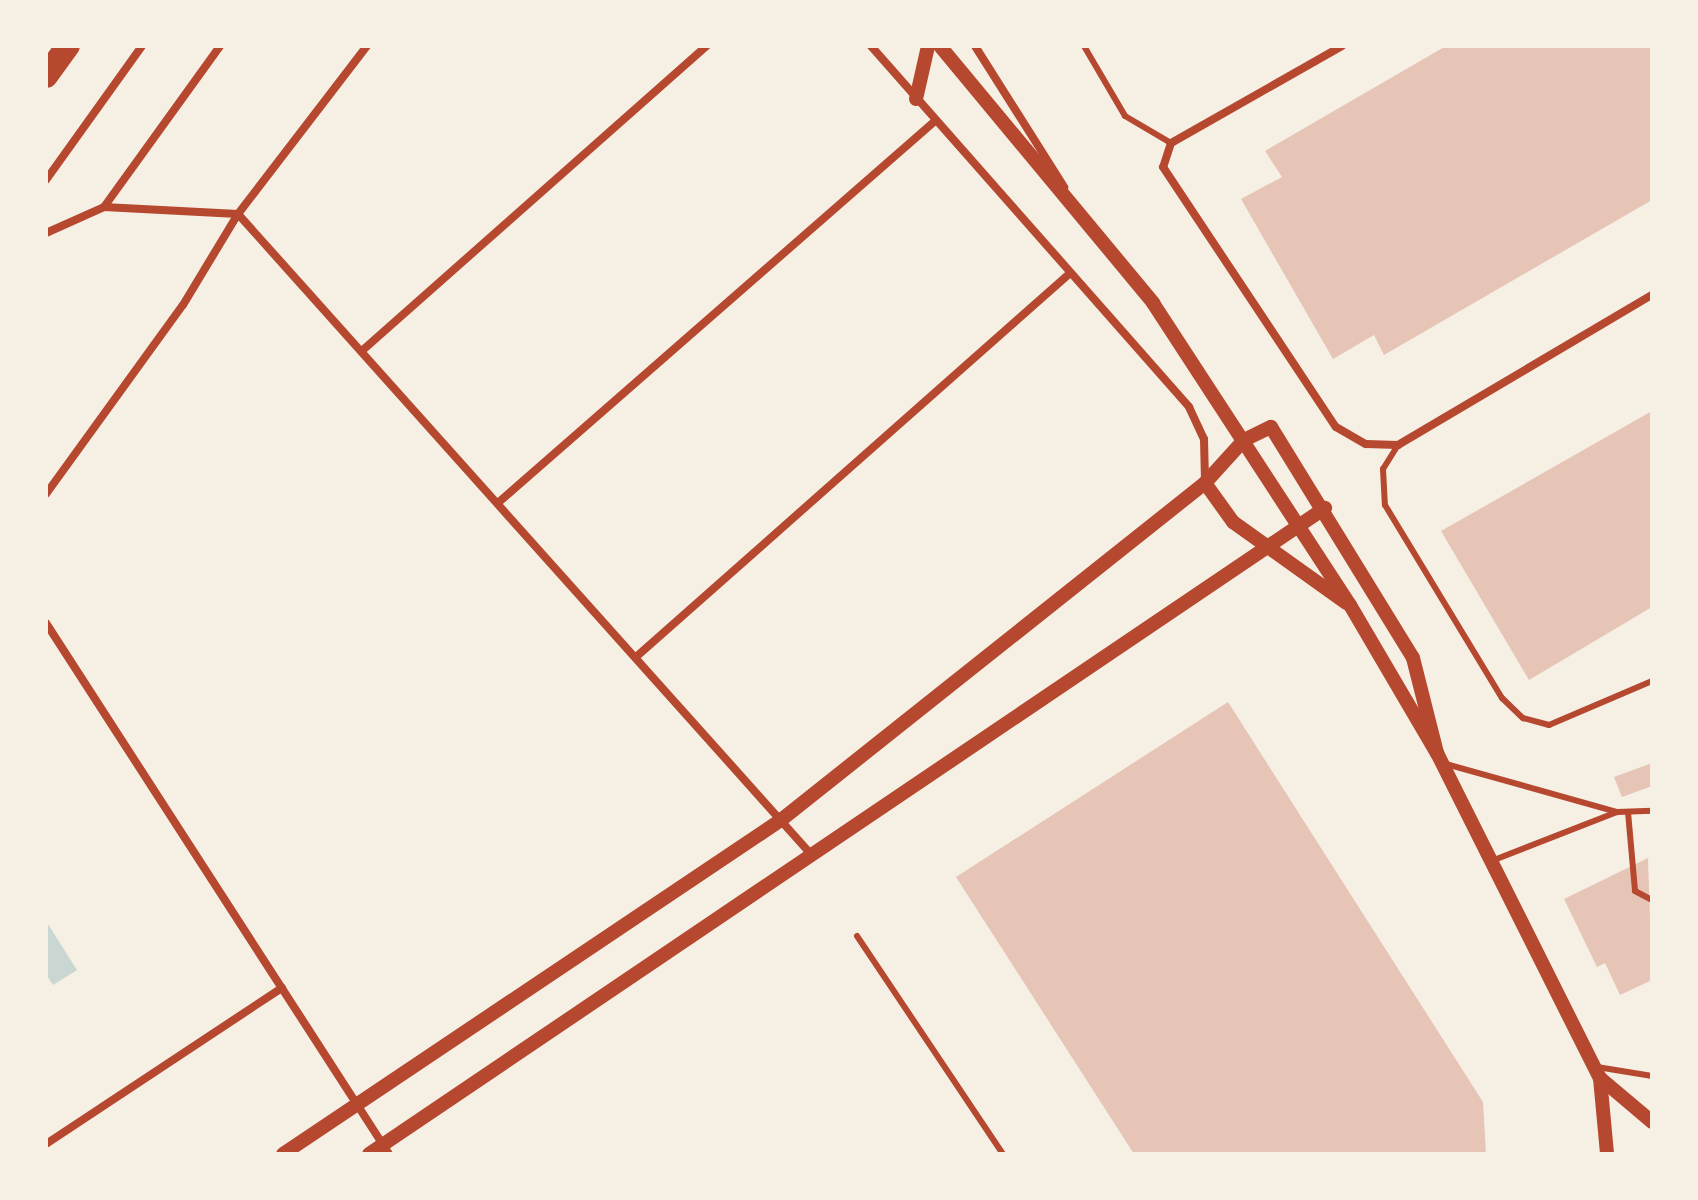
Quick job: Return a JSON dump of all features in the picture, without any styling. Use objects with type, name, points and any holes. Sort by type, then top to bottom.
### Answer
[{"type":"highway","points":[[46,76],[68,46]]},
{"type":"street","points":[[46,180],[142,46]]},
{"type":"street","points":[[104,207],[220,46]]},
{"type":"street","points":[[46,494],[183,305],[238,214],[367,46]]},
{"type":"street","points":[[364,349],[707,46]]},
{"type":"street","points":[[871,46],[1068,275],[1189,407],[1204,439],[1205,483],[1233,522],[1350,605]]},
{"type":"street","points":[[916,99],[928,46]]},
{"type":"street","points":[[940,46],[1080,212],[1213,388],[1350,605],[1440,758],[1598,1072],[1607,1154]]},
{"type":"street","points":[[975,46],[1080,212]]},
{"type":"street","points":[[1342,46],[1171,143],[1163,167],[1336,427],[1366,444],[1398,445],[1652,295]]},
{"type":"street","points":[[499,502],[935,121]]},
{"type":"street","points":[[46,233],[104,207],[238,214],[364,349],[810,853]]},
{"type":"street","points":[[636,657],[1068,275]]},
{"type":"street","points":[[283,1154],[781,820],[1205,483],[1244,440],[1271,427],[1325,508],[1413,658],[1440,758]]},
{"type":"street","points":[[369,1154],[386,1149],[810,853],[1325,508]]},
{"type":"street","points":[[46,623],[386,1149]]},
{"type":"street","points":[[46,1144],[282,988]]},
{"type":"street","points":[[1598,1072],[1652,1122]]},
{"type":"lane","points":[[1084,46],[1125,116],[1171,143]]},
{"type":"lane","points":[[1398,445],[1383,469],[1385,505],[1502,698],[1523,718],[1549,725],[1652,681]]},
{"type":"lane","points":[[1440,758],[1617,812],[1652,811]]},
{"type":"lane","points":[[1492,861],[1617,812]]},
{"type":"lane","points":[[1628,812],[1635,891],[1652,900]]},
{"type":"lane","points":[[857,936],[1003,1154]]},
{"type":"lane","points":[[1598,1072],[1652,1076]]},
{"type":"shaded area","points":[[46,921],[77,970],[53,985],[46,974]]},
{"type":"building","points":[[1446,46],[1652,46],[1652,200],[1384,355],[1374,335],[1333,359],[1241,199],[1282,177],[1265,151]]},
{"type":"building","points":[[1652,411],[1652,607],[1529,680],[1441,531]]},
{"type":"building","points":[[1228,702],[1483,1102],[1486,1154],[1134,1154],[956,877]]},
{"type":"building","points":[[1652,763],[1652,786],[1622,797],[1614,777]]},
{"type":"building","points":[[1648,858],[1652,980],[1620,995],[1605,963],[1597,967],[1564,899]]}]
